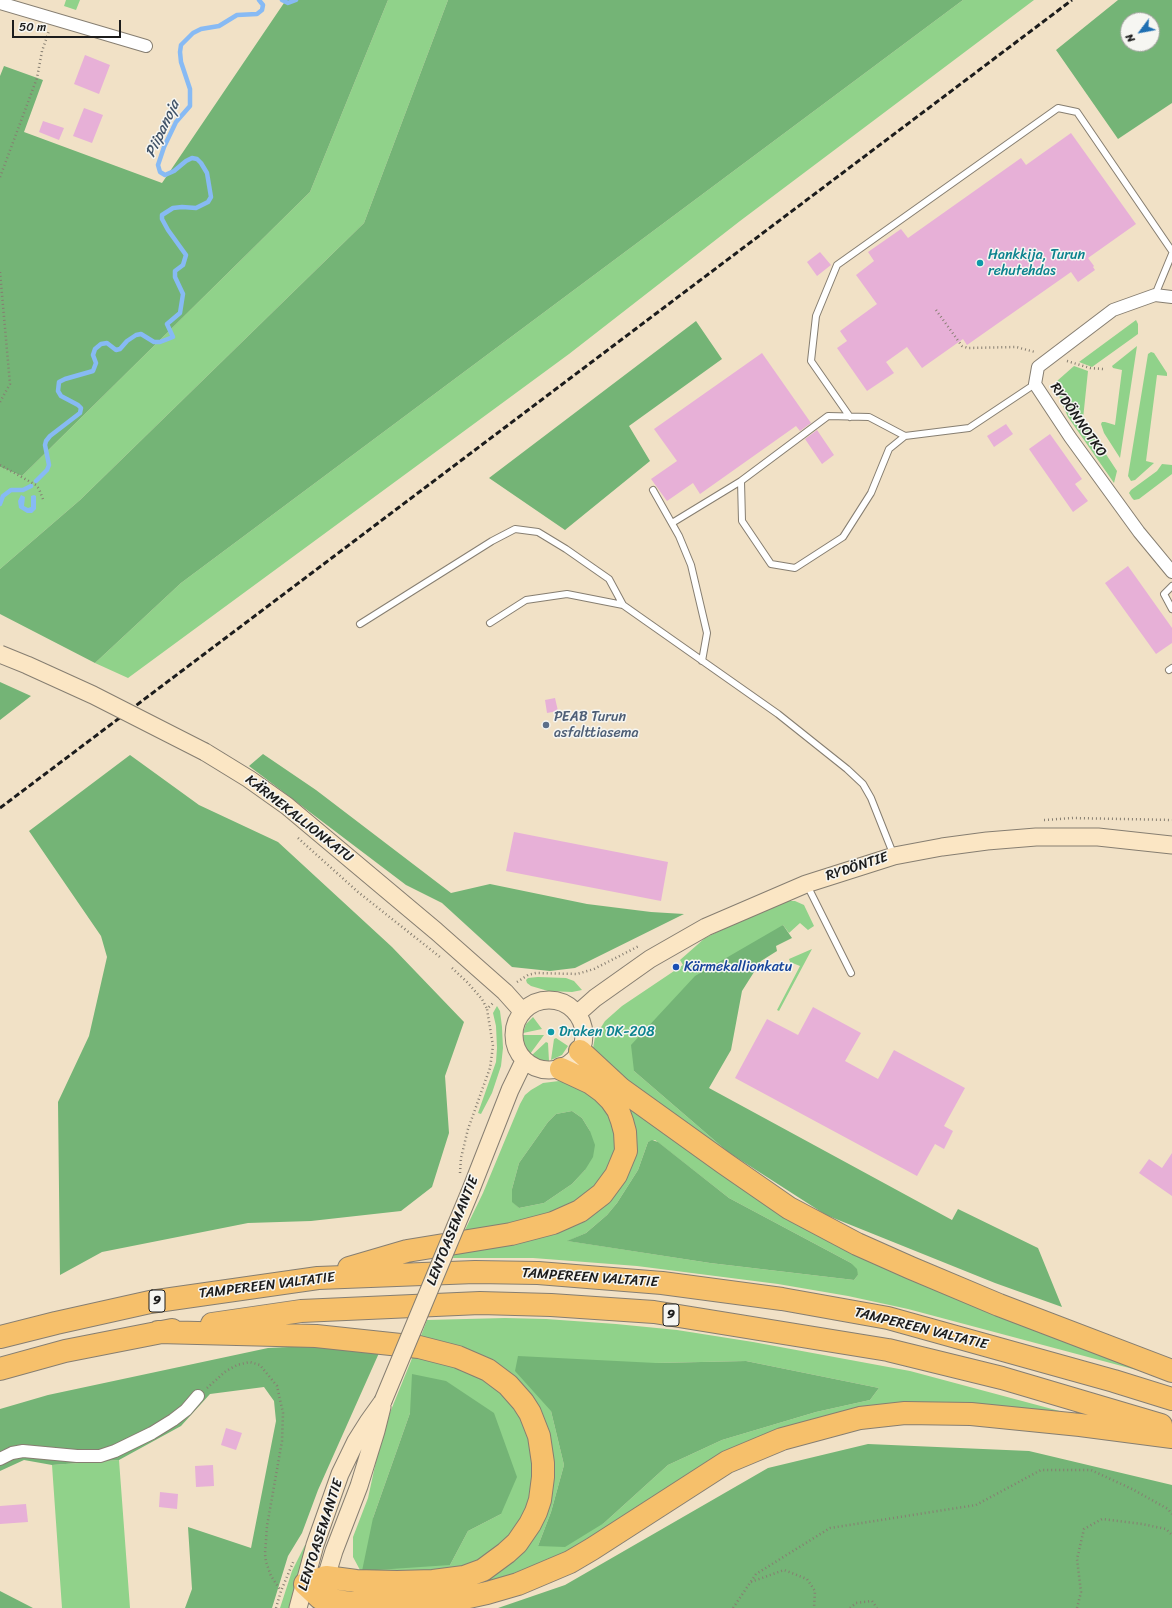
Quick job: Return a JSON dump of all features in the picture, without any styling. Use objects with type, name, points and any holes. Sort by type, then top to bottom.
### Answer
[{"type":"highway","points":[[580,1051],[621,1089],[789,1208],[857,1244],[911,1268],[999,1305],[1172,1371]]},
{"type":"highway","points":[[318,1278],[407,1251],[511,1234],[532,1229],[567,1217],[592,1202],[610,1185],[622,1163],[626,1151],[626,1132],[618,1110],[611,1100],[591,1083],[561,1068]]},
{"type":"highway","name":"TAMPEREEN VALTATIE","points":[[0,1337],[150,1302],[318,1278],[475,1272],[538,1273],[662,1283],[782,1299],[888,1318],[1114,1381],[1172,1399]]},
{"type":"highway","name":"TAMPEREEN VALTATIE","points":[[0,1369],[65,1351],[158,1332],[301,1311],[438,1304],[480,1303],[551,1305],[654,1312],[888,1350],[1002,1378],[1172,1428]]},
{"type":"highway","points":[[158,1332],[316,1336],[419,1347],[458,1357],[488,1370],[508,1385],[523,1402],[530,1413],[539,1436],[543,1463],[543,1477],[540,1500],[530,1524],[517,1543],[483,1570],[464,1577],[397,1582],[326,1577],[314,1597],[352,1603],[430,1602],[455,1600],[518,1584],[570,1562],[727,1462],[782,1440],[860,1418],[905,1413],[971,1414],[1080,1425],[1172,1437]]},
{"type":"street","points":[[0,3],[146,46]]},
{"type":"street","name":"RYDÖNNOTKO","points":[[1172,297],[1155,295],[1113,310],[1038,367],[1035,384],[1070,437],[1139,532],[1172,572]]},
{"type":"street","name":"KÄRMEKALLIONKATU","points":[[0,654],[93,695],[205,752],[249,779],[287,806],[365,870],[505,992],[522,1012]]},
{"type":"street","name":"RYDÖNTIE","points":[[577,1014],[595,998],[650,959],[706,927],[806,884],[894,856],[942,846],[1036,837],[1098,837],[1172,845]]},
{"type":"street","points":[[538,1001],[557,1001],[566,1004],[577,1014],[582,1024],[584,1035],[580,1051],[568,1065],[545,1071],[524,1061],[516,1048],[513,1032],[516,1021],[529,1005],[538,1001]]},
{"type":"street","name":"LENTOASEMANTIE","points":[[326,1577],[378,1427],[383,1401],[470,1192],[510,1090],[524,1061]]},
{"type":"street","points":[[0,1459],[12,1453],[23,1450],[77,1456],[100,1456],[115,1451],[152,1433],[186,1410],[198,1396]]},
{"type":"street","name":"LENTOASEMANTIE","points":[[298,1608],[314,1597],[316,1545],[340,1474],[360,1434],[383,1401]]},
{"type":"lane","points":[[850,417],[811,361],[816,316],[837,265],[1058,108],[1077,112],[1172,251]]},
{"type":"lane","points":[[1155,295],[1172,254]]},
{"type":"lane","points":[[741,481],[742,521],[771,564],[796,568],[843,536],[871,494],[889,449],[905,436],[969,428],[1035,384]]},
{"type":"lane","points":[[672,523],[741,481],[828,416],[869,417],[905,436]]},
{"type":"lane","points":[[653,490],[672,523],[692,565],[707,633],[702,661]]},
{"type":"lane","points":[[360,624],[492,541],[515,529],[538,532],[566,549],[609,579],[623,605]]},
{"type":"lane","points":[[1172,586],[1164,594],[1172,608]]},
{"type":"lane","points":[[490,623],[526,600],[567,594],[623,605],[778,714],[848,769],[863,784],[871,798],[894,856]]},
{"type":"lane","points":[[806,884],[851,973]]},
{"type":"path","points":[[0,177],[37,78],[42,51],[53,19]]},
{"type":"path","points":[[0,272],[10,384],[0,402]]},
{"type":"path","points":[[936,310],[962,346],[968,348],[1016,347],[1090,368],[1103,369]]},
{"type":"path","points":[[0,465],[33,483],[40,489],[43,499]]},
{"type":"path","points":[[1038,820],[1073,818],[1172,820]]},
{"type":"path","points":[[294,834],[358,892],[444,960]]},
{"type":"path","points":[[487,1008],[528,975],[547,973],[577,974],[594,969],[644,943]]},
{"type":"path","points":[[448,965],[467,982],[482,999],[487,1008],[493,1046],[490,1068],[468,1129],[461,1158],[460,1176]]},
{"type":"path","points":[[198,1396],[226,1371],[250,1362],[260,1365],[277,1386],[283,1413],[282,1442],[267,1526],[265,1554],[271,1576],[281,1591]]},
{"type":"path","points":[[733,1608],[756,1574],[830,1528],[976,1505],[1041,1470],[1091,1470],[1132,1489],[1168,1509],[1172,1514]]},
{"type":"path","points":[[1077,1608],[1081,1592],[1077,1559],[1084,1530],[1102,1519],[1142,1524],[1166,1529],[1172,1535]]},
{"type":"path","points":[[750,1582],[784,1570],[790,1572],[807,1580],[815,1591],[814,1608]]},
{"type":"path","points":[[850,1608],[856,1603],[872,1601],[878,1608]]},
{"type":"green space","points":[[66,0],[80,0],[76,10],[64,6]]},
{"type":"green space","points":[[286,0],[388,0],[310,192],[22,476],[0,467],[0,76],[4,66],[43,80],[24,132],[162,183]]},
{"type":"green space","points":[[388,0],[448,0],[364,223],[80,500],[0,569],[0,467],[22,476],[310,192]]},
{"type":"green space","points":[[448,0],[963,0],[181,583],[95,663],[0,614],[0,569],[80,500],[364,223]]},
{"type":"green space","points":[[963,0],[1034,0],[740,221],[569,354],[128,678],[95,663],[181,583]]},
{"type":"green space","points":[[1118,0],[1172,0],[1172,103],[1118,139],[1056,50]]},
{"type":"green space","points":[[1136,320],[1138,324],[1138,334],[1092,367],[1079,362]]},
{"type":"green space","points":[[696,321],[722,359],[629,426],[650,461],[565,530],[489,478]]},
{"type":"green space","points":[[1137,346],[1120,458],[1104,433],[1101,424],[1102,422],[1105,422],[1115,425],[1122,370],[1113,368],[1112,366]]},
{"type":"green space","points":[[1151,352],[1154,353],[1167,373],[1167,376],[1157,375],[1146,461],[1154,463],[1135,480],[1131,481],[1128,476],[1148,354]]},
{"type":"green space","points":[[1074,366],[1088,371],[1083,419],[1117,471],[1114,483],[1068,417],[1060,399],[1057,381]]},
{"type":"green space","points":[[1162,464],[1172,465],[1172,474],[1139,499],[1134,500],[1129,493],[1131,490],[1157,471]]},
{"type":"green space","points":[[0,682],[31,696],[0,720]]},
{"type":"green space","points":[[263,754],[316,790],[451,893],[490,884],[587,904],[651,912],[684,914],[575,968],[550,971],[512,967],[442,903],[406,885],[249,766]]},
{"type":"green space","points":[[130,755],[199,805],[278,842],[392,947],[464,1022],[445,1076],[449,1133],[432,1187],[401,1211],[311,1221],[248,1223],[102,1252],[60,1275],[58,1102],[89,1036],[107,957],[101,936],[29,831]]},
{"type":"green space","points":[[788,901],[795,901],[804,905],[814,926],[808,930],[800,923],[789,933],[783,925],[634,1071],[728,1152],[631,1086],[593,1048],[595,1037],[605,1021],[622,1006],[683,965],[680,960],[705,938],[735,923]]},
{"type":"green space","points":[[783,925],[792,938],[776,946],[777,951],[761,961],[742,991],[731,1050],[709,1088],[952,1220],[958,1209],[1038,1248],[1062,1307],[995,1283],[826,1215],[728,1152],[634,1071],[631,1045],[695,976]]},
{"type":"green space","points":[[812,949],[779,1011],[777,1010],[800,966],[790,962],[789,959]]},
{"type":"green space","points":[[528,978],[566,978],[574,981],[582,990],[572,992],[548,991],[531,986],[527,983],[526,980]]},
{"type":"green space","points":[[497,1006],[500,1011],[502,1027],[503,1048],[501,1066],[492,1093],[481,1114],[478,1113],[496,1062],[496,1026],[493,1013]]},
{"type":"green space","points":[[533,1017],[542,1029],[523,1033],[526,1024]]},
{"type":"green space","points":[[523,1035],[544,1035],[530,1054],[524,1045]]},
{"type":"green space","points":[[556,1038],[568,1046],[562,1055],[551,1060],[554,1039]]},
{"type":"green space","points":[[546,1042],[548,1043],[549,1061],[540,1060],[532,1055]]},
{"type":"green space","points":[[559,1081],[578,1085],[607,1107],[619,1142],[605,1178],[581,1200],[544,1216],[463,1234],[483,1193],[520,1104],[525,1095],[543,1083]],"holes":[[[572,1111],[582,1118],[590,1131],[585,1170],[572,1184],[544,1203],[519,1208],[512,1201],[512,1189],[519,1163],[548,1122],[556,1114]]]},
{"type":"green space","points":[[618,1099],[702,1158],[1163,1377],[908,1309],[848,1296],[778,1284],[637,1266],[533,1258],[453,1258],[455,1249],[614,1190]],"holes":[[[655,1140],[729,1198],[851,1263],[858,1275],[854,1280],[710,1263],[568,1241],[586,1233],[607,1215],[617,1203],[638,1170],[648,1142]]]},
{"type":"green space","points":[[572,1111],[582,1118],[590,1131],[595,1145],[593,1157],[585,1170],[572,1184],[544,1203],[519,1208],[512,1202],[512,1189],[519,1163],[548,1122],[556,1114]]},
{"type":"green space","points":[[652,1140],[658,1142],[729,1198],[851,1263],[857,1269],[858,1275],[854,1280],[710,1263],[567,1241],[586,1233],[607,1215],[617,1203],[638,1170],[648,1142]]},
{"type":"green space","points":[[505,1318],[546,1319],[677,1330],[753,1342],[910,1371],[1067,1413],[846,1412],[583,1545],[487,1587],[415,1588],[529,1539],[537,1407],[419,1341],[427,1320]],"holes":[[[746,1361],[879,1388],[870,1400],[816,1412],[722,1440],[668,1465],[604,1523],[538,1546],[551,1512],[564,1465],[551,1411],[656,1363]]]},
{"type":"green space","points":[[309,1346],[379,1353],[318,1490],[302,1533],[288,1556],[272,1608],[185,1608],[192,1589],[188,1527],[251,1548],[276,1421],[274,1401],[264,1387],[210,1394],[181,1426],[119,1460],[52,1465],[24,1460],[0,1471],[0,1409],[48,1395],[268,1348]]},
{"type":"green space","points":[[413,1356],[451,1365],[478,1377],[497,1389],[513,1407],[520,1418],[529,1439],[534,1470],[526,1510],[512,1533],[505,1541],[482,1558],[460,1568],[435,1572],[360,1570],[353,1557],[353,1537],[368,1498],[380,1443],[389,1415]],"holes":[[[410,1413],[501,1514],[468,1531],[450,1565],[373,1518]]]},
{"type":"green space","points":[[518,1356],[656,1363],[746,1361],[879,1388],[870,1400],[816,1412],[722,1440],[668,1465],[604,1523],[565,1547],[538,1546],[551,1512],[564,1465],[551,1411],[515,1371]]},
{"type":"green space","points":[[412,1374],[446,1381],[494,1413],[517,1477],[501,1514],[468,1531],[450,1565],[362,1571],[373,1518],[410,1413]]},
{"type":"green space","points":[[868,1444],[1029,1451],[1172,1485],[1172,1608],[498,1608],[565,1585],[768,1468]]},
{"type":"green space","points":[[119,1460],[130,1608],[62,1608],[52,1465]]},
{"type":"green space","points":[[305,1545],[308,1546],[289,1608],[280,1608],[292,1571]]},
{"type":"green space","points":[[0,1591],[33,1608],[0,1608]]},
{"type":"water","points":[[21,495],[25,497],[24,506],[28,508],[31,507],[31,496],[36,496],[36,509],[32,513],[27,513],[19,508],[18,501]]},
{"type":"building","points":[[85,55],[110,65],[99,94],[74,84]]},
{"type":"building","points":[[84,108],[103,115],[92,143],[73,136]]},
{"type":"building","points":[[43,121],[64,128],[59,140],[39,132]]},
{"type":"building","name":"Hankkija, Turun rehutehdas","points":[[1071,133],[1136,224],[1088,258],[1095,270],[1078,282],[1071,272],[967,345],[963,339],[922,368],[907,347],[886,362],[894,373],[867,391],[837,348],[847,341],[840,331],[877,304],[856,275],[874,261],[868,252],[901,229],[908,238],[1021,158],[1026,165]]},
{"type":"building","points":[[820,252],[831,265],[817,276],[807,262]]},
{"type":"building","points":[[762,353],[811,423],[800,431],[796,426],[700,494],[693,483],[667,501],[651,479],[677,461],[654,429]]},
{"type":"building","points":[[1006,424],[1013,434],[994,447],[987,436]]},
{"type":"building","points":[[817,430],[834,455],[822,464],[805,439]]},
{"type":"building","points":[[1050,434],[1082,479],[1075,484],[1088,501],[1073,512],[1029,449]]},
{"type":"building","points":[[1128,566],[1172,628],[1172,643],[1156,654],[1105,583]]},
{"type":"building","points":[[555,698],[558,711],[547,713],[545,700]]},
{"type":"building","points":[[514,832],[668,862],[661,901],[506,871]]},
{"type":"building","points":[[813,1007],[861,1033],[845,1061],[878,1079],[894,1050],[965,1088],[944,1126],[953,1131],[944,1149],[935,1144],[917,1176],[735,1078],[767,1019],[798,1035]]},
{"type":"building","points":[[1172,1153],[1172,1196],[1139,1173],[1149,1159],[1162,1168]]},
{"type":"building","points":[[226,1428],[242,1433],[236,1450],[221,1445]]},
{"type":"building","points":[[213,1465],[214,1486],[196,1487],[195,1466]]},
{"type":"building","points":[[160,1492],[178,1494],[177,1509],[159,1507]]},
{"type":"building","points":[[26,1504],[28,1522],[0,1524],[0,1506]]},
{"type":"waterway","name":"Piipanoja","points":[[36,481],[47,470],[49,465],[45,445],[46,441],[50,436],[80,413],[81,408],[78,405],[61,396],[58,391],[59,382],[93,371],[96,363],[93,355],[95,349],[101,344],[107,343],[116,350],[120,349],[127,341],[136,335],[141,334],[154,342],[160,342],[173,337],[167,324],[180,313],[183,294],[175,277],[175,271],[183,265],[186,255],[168,230],[162,219],[162,215],[173,208],[196,208],[208,202],[211,197],[207,173],[197,159],[192,158],[174,171],[165,175],[160,172],[158,165],[164,147],[176,122],[190,106],[190,89],[181,62],[181,45],[193,33],[201,29],[219,26],[237,15],[257,14],[262,10],[263,5],[259,0]]},
{"type":"waterway","name":"Piipanoja","points":[[282,0],[288,3],[296,0]]},
{"type":"waterway","name":"Piipanoja","points":[[0,504],[3,496],[11,490],[23,490],[31,486]]},
{"type":"railway","points":[[0,808],[1072,0]]},
{"type":"place","name":"Hankkija, Turun rehutehdas","points":[[980,263]]},
{"type":"place","name":"PEAB Turun asfalttiasema","points":[[546,725]]},
{"type":"place","name":"Kärmekallionkatu","points":[[676,967]]},
{"type":"place","name":"Draken DK-208","points":[[551,1032]]}]
